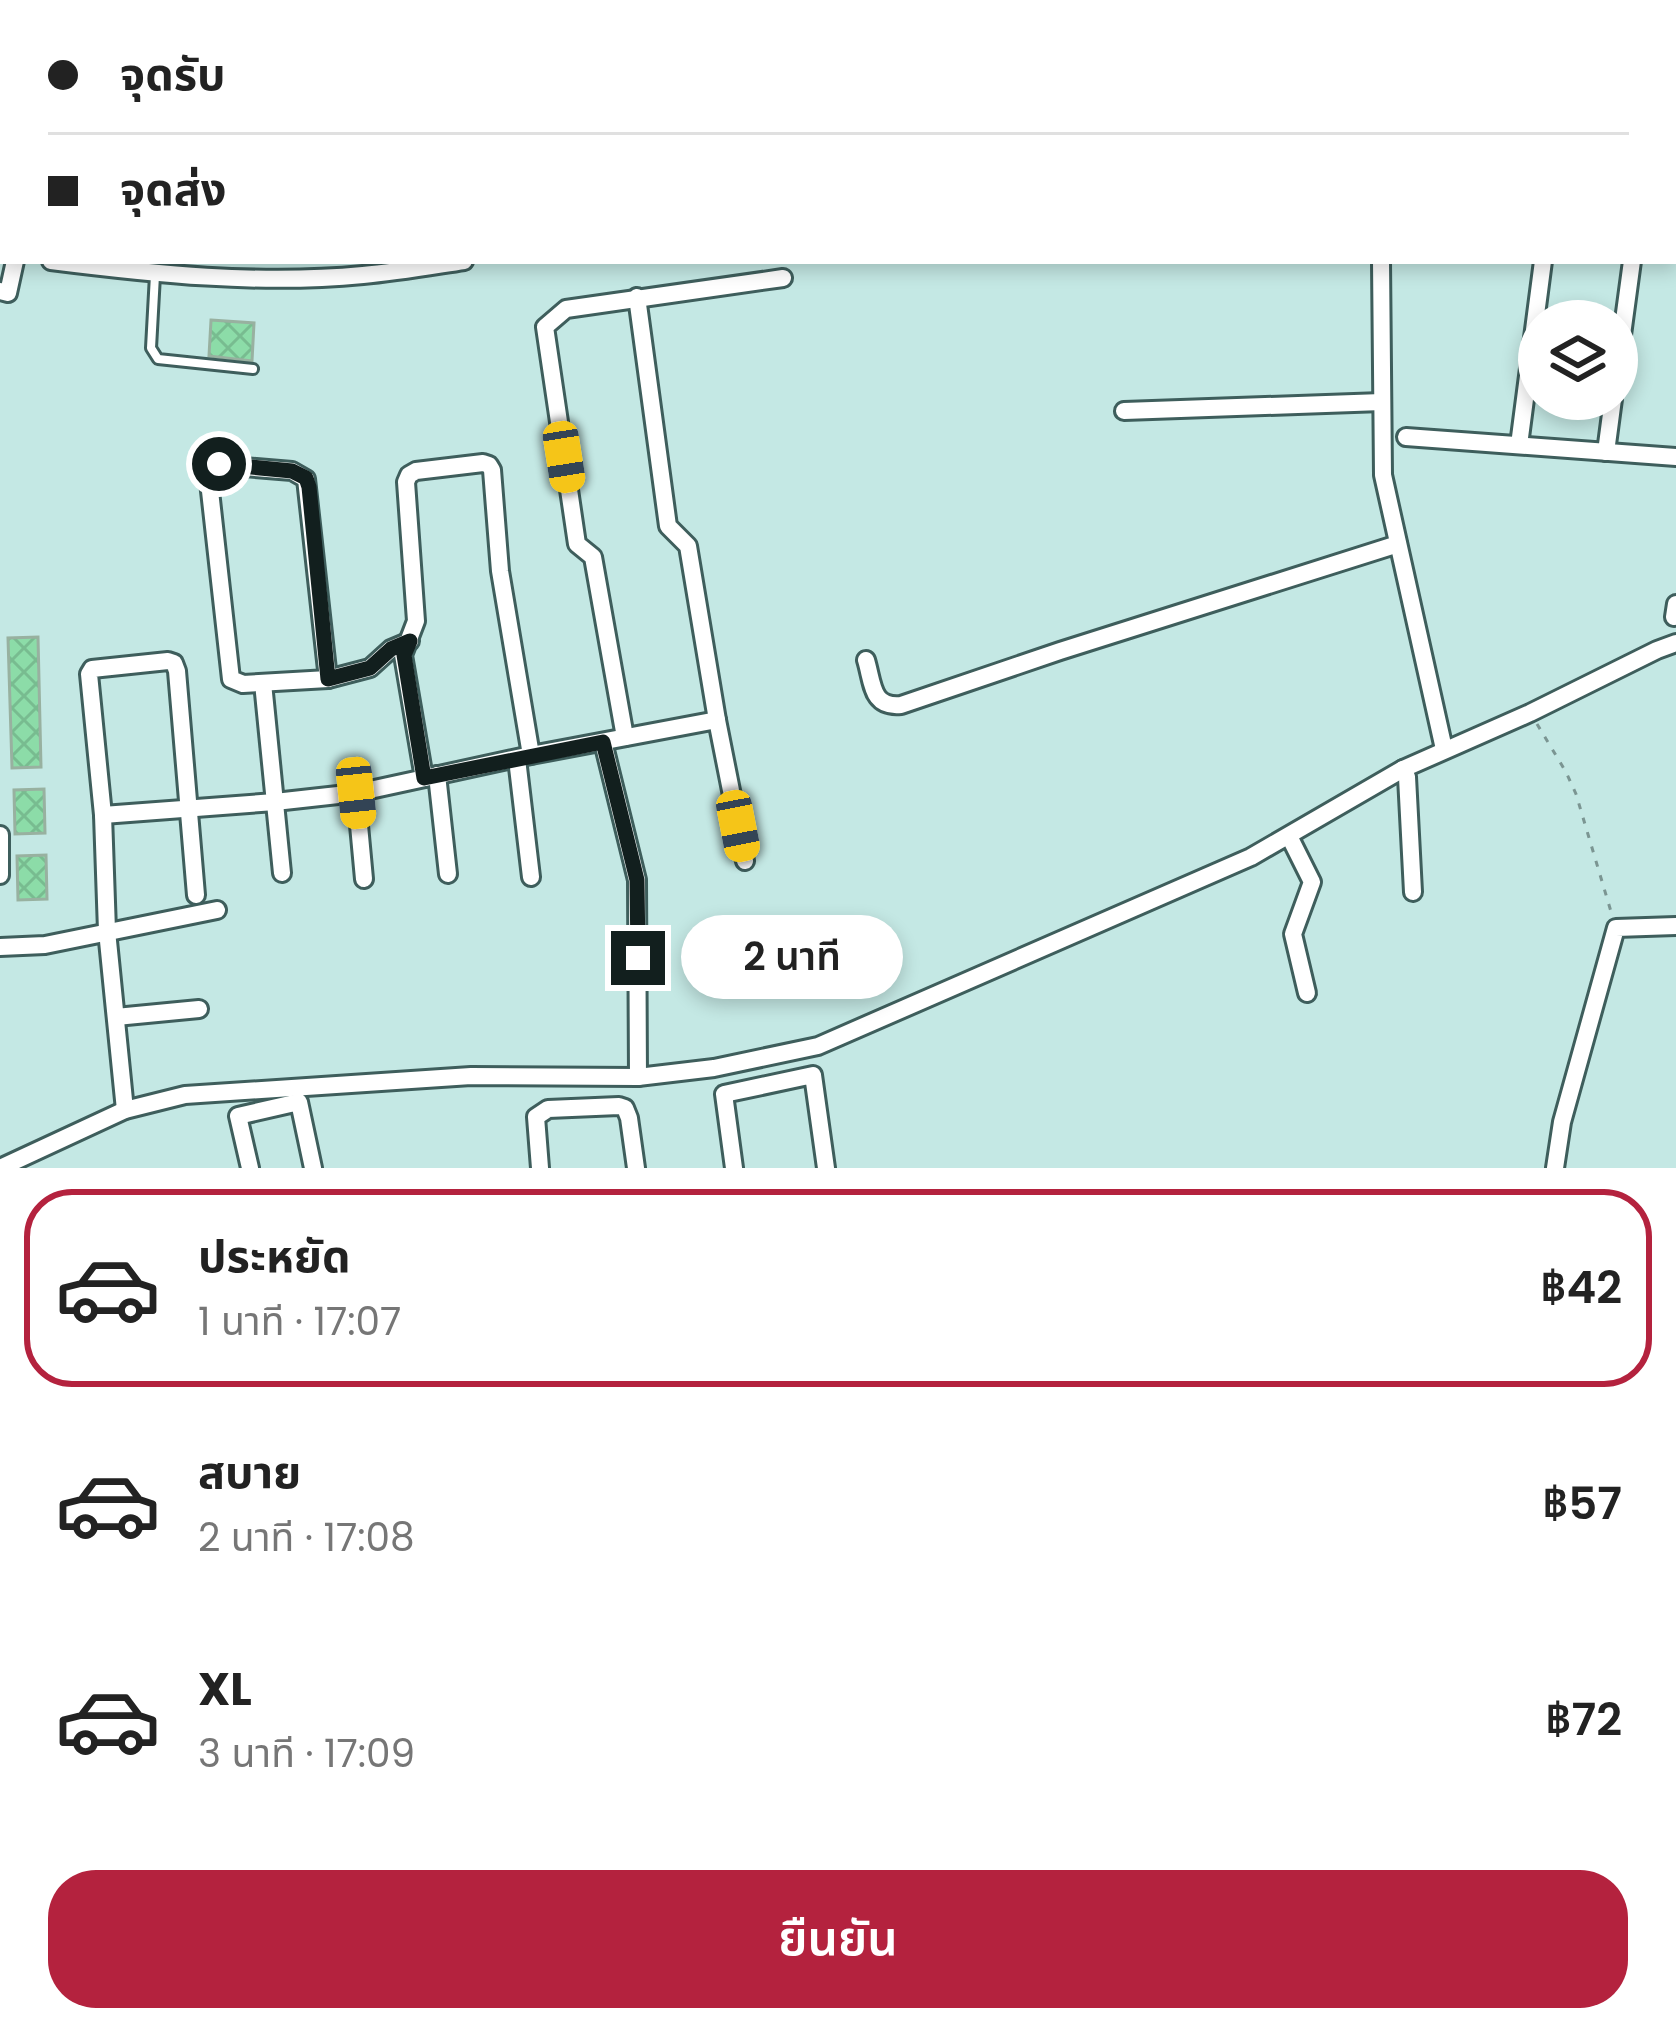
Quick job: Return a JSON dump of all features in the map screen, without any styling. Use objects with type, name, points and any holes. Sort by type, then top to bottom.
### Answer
[{"type":"street","points":[[0,291],[8,293],[14,264]]},
{"type":"street","points":[[75,264],[155,274],[260,277],[361,275],[442,264]]},
{"type":"street","points":[[1382,264],[1383,475],[1444,749]]},
{"type":"street","points":[[1519,445],[1543,264]]},
{"type":"street","points":[[1627,300],[1632,264]]},
{"type":"street","points":[[625,736],[593,557],[577,544],[545,327],[566,309],[783,278]]},
{"type":"street","points":[[637,297],[668,526],[688,546],[745,861]]},
{"type":"street","points":[[1124,411],[1382,402]]},
{"type":"street","points":[[1606,452],[1610,420]]},
{"type":"street","points":[[1406,437],[1676,457]]},
{"type":"street","points":[[328,679],[306,478],[292,471],[219,464],[210,468],[231,679],[236,683],[328,679],[370,668],[391,649],[410,641]]},
{"type":"street","points":[[448,874],[404,655],[416,621],[406,482],[416,471],[489,465],[524,757],[530,877]]},
{"type":"street","points":[[866,660],[878,700],[884,705],[901,705],[1398,544]]},
{"type":"street","points":[[0,1168],[22,1163],[125,1109],[185,1095],[471,1076],[638,1077],[818,1046],[1251,857],[1444,749],[1676,643]]},
{"type":"street","points":[[125,1109],[107,931],[104,815],[92,669],[146,662],[174,664],[196,895]]},
{"type":"street","points":[[263,682],[282,873]]},
{"type":"street","points":[[104,815],[356,793],[717,720]]},
{"type":"street","points":[[603,742],[637,880],[638,1077]]},
{"type":"street","points":[[1403,770],[1413,892]]},
{"type":"street","points":[[356,793],[364,879]]},
{"type":"street","points":[[0,835],[0,875]]},
{"type":"street","points":[[1289,836],[1312,882],[1293,934],[1307,993]]},
{"type":"street","points":[[0,947],[44,945],[217,910]]},
{"type":"street","points":[[1556,1168],[1562,1122],[1616,928],[1676,926]]},
{"type":"street","points":[[116,1017],[199,1009]]},
{"type":"street","points":[[763,1059],[768,1084]]},
{"type":"street","points":[[734,1168],[724,1094],[813,1075],[826,1168]]},
{"type":"street","points":[[570,1078],[573,1108]]},
{"type":"street","points":[[259,1088],[264,1111]]},
{"type":"street","points":[[250,1168],[238,1117],[299,1102],[314,1168]]},
{"type":"street","points":[[540,1168],[536,1117],[548,1109],[573,1108],[625,1108],[636,1168]]},
{"type":"lane","points":[[155,274],[153,355],[253,369]]},
{"type":"path","points":[[1530,712],[1576,794],[1616,928]]},
{"type":"building","points":[[211,320],[254,323],[252,361],[209,356]]},
{"type":"building","points":[[38,637],[41,767],[12,768],[8,638]]},
{"type":"building","points":[[44,789],[45,833],[15,834],[14,790]]},
{"type":"building","points":[[46,855],[47,899],[18,900],[17,856]]},
{"type":"route","points":[[219,464],[292,471],[306,478],[328,679],[370,668],[391,649],[410,641],[404,655],[424,778],[603,742],[637,880],[638,958]]}]
